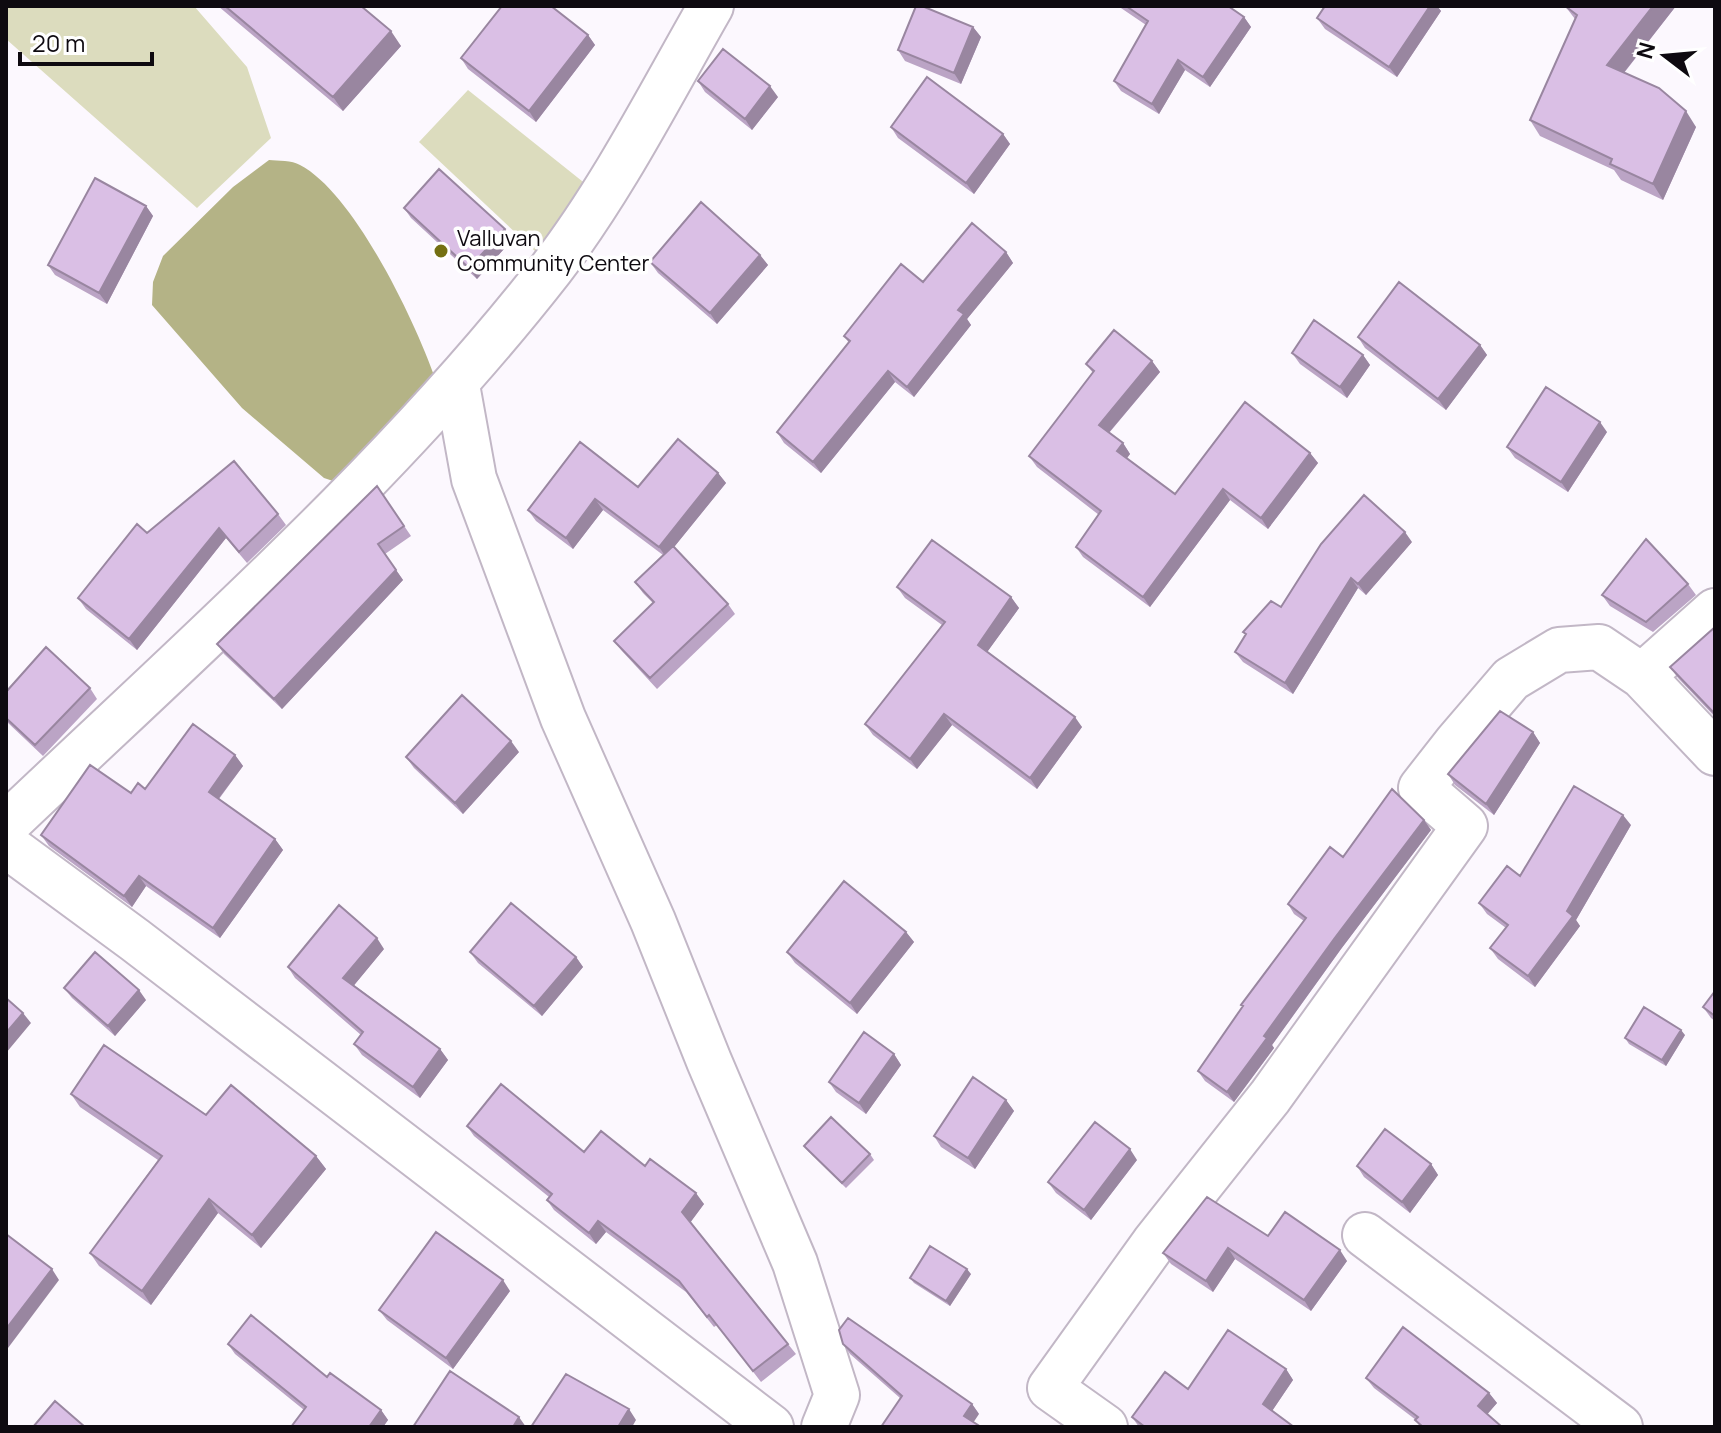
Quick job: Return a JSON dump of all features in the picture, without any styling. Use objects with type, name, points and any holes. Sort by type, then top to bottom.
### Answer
[{"type":"street","points":[[6,825],[344,503],[457,385],[552,267],[602,197],[711,6]]},
{"type":"street","points":[[457,385],[474,479],[563,718],[653,921],[795,1263],[837,1395],[824,1427]]},
{"type":"street","points":[[1642,676],[1715,611]]},
{"type":"street","points":[[1105,1427],[1050,1388],[1154,1243],[1270,1097],[1465,826],[1421,788],[1511,679],[1559,650],[1599,647],[1642,676],[1715,753]]},
{"type":"street","points":[[6,845],[148,949],[771,1427]]},
{"type":"street","points":[[1365,1235],[1620,1427]]},
{"type":"green space","points":[[6,6],[194,6],[247,67],[271,138],[197,208],[6,39]]},
{"type":"green space","points":[[468,90],[602,197],[552,267],[419,142]]},
{"type":"shaded area","points":[[269,160],[300,165],[341,202],[398,293],[435,378],[342,484],[324,478],[242,408],[152,305],[153,282],[163,256],[233,187]]},
{"type":"building","points":[[225,6],[361,6],[391,31],[333,97]]},
{"type":"building","points":[[502,6],[551,6],[588,35],[529,111],[461,58]]},
{"type":"building","points":[[916,6],[973,27],[954,73],[898,50]]},
{"type":"building","points":[[1126,6],[1228,6],[1244,17],[1203,77],[1178,60],[1152,104],[1114,81],[1148,21]]},
{"type":"building","points":[[1325,6],[1430,6],[1389,67],[1317,18]]},
{"type":"building","points":[[1565,6],[1653,6],[1607,65],[1659,88],[1686,111],[1653,184],[1610,164],[1612,159],[1530,120],[1577,15]]},
{"type":"building","points":[[723,49],[770,86],[745,119],[698,81]]},
{"type":"building","points":[[927,77],[1003,134],[966,183],[891,127]]},
{"type":"building","points":[[439,169],[505,229],[469,268],[404,208]]},
{"type":"building","points":[[95,178],[146,206],[99,293],[48,265]]},
{"type":"building","points":[[701,202],[760,255],[710,313],[650,262]]},
{"type":"building","points":[[972,223],[1006,252],[958,310],[964,314],[907,387],[888,371],[813,462],[777,432],[850,341],[844,336],[901,264],[923,282]]},
{"type":"building","points":[[1399,282],[1480,345],[1438,399],[1358,337]]},
{"type":"building","points":[[1314,320],[1363,355],[1340,387],[1292,353]]},
{"type":"building","points":[[1114,330],[1152,361],[1099,425],[1123,443],[1117,451],[1175,494],[1245,402],[1310,453],[1261,518],[1223,489],[1143,597],[1076,547],[1101,511],[1029,456],[1094,371],[1086,364]]},
{"type":"building","points":[[1546,387],[1600,422],[1561,482],[1507,447]]},
{"type":"building","points":[[678,439],[718,473],[659,547],[595,499],[566,538],[528,510],[580,442],[638,487]]},
{"type":"building","points":[[234,461],[278,514],[239,552],[219,528],[129,639],[78,598],[137,524],[147,533]]},
{"type":"building","points":[[377,486],[404,526],[378,544],[396,570],[274,699],[217,644]]},
{"type":"building","points":[[1364,495],[1405,532],[1358,584],[1351,578],[1285,683],[1235,652],[1246,634],[1243,632],[1271,601],[1281,607],[1321,544]]},
{"type":"building","points":[[1646,539],[1688,584],[1646,622],[1602,595]]},
{"type":"building","points":[[932,540],[1011,597],[978,645],[1075,717],[1030,778],[944,714],[910,759],[865,724],[945,622],[897,587]]},
{"type":"building","points":[[673,546],[728,604],[650,678],[614,641],[654,602],[635,582]]},
{"type":"building","points":[[1715,627],[1715,714],[1670,667]]},
{"type":"building","points":[[46,647],[90,688],[35,745],[6,718],[6,692]]},
{"type":"building","points":[[462,695],[511,741],[455,803],[406,757]]},
{"type":"building","points":[[1500,711],[1533,732],[1486,804],[1448,774]]},
{"type":"building","points":[[193,724],[235,755],[209,792],[275,839],[213,928],[139,876],[124,896],[41,835],[90,765],[131,793],[138,783],[145,789]]},
{"type":"building","points":[[1574,786],[1623,815],[1567,911],[1573,916],[1528,976],[1490,948],[1508,925],[1479,903],[1507,866],[1520,876]]},
{"type":"building","points":[[1392,789],[1424,820],[1334,939],[1227,1092],[1198,1071],[1241,1005],[1306,918],[1288,904],[1330,847],[1343,857]]},
{"type":"building","points":[[844,881],[906,932],[850,1003],[787,952]]},
{"type":"building","points":[[511,903],[576,957],[534,1006],[470,952]]},
{"type":"building","points":[[339,905],[377,938],[343,978],[440,1049],[413,1087],[354,1044],[363,1032],[288,967]]},
{"type":"building","points":[[95,952],[139,990],[108,1026],[64,988]]},
{"type":"building","points":[[1715,991],[1715,1016],[1703,1007]]},
{"type":"building","points":[[6,998],[23,1013],[6,1033]]},
{"type":"building","points":[[1644,1007],[1681,1030],[1662,1060],[1625,1038]]},
{"type":"building","points":[[864,1032],[894,1054],[859,1103],[829,1082]]},
{"type":"building","points":[[104,1045],[206,1115],[231,1085],[316,1156],[252,1235],[209,1199],[142,1291],[90,1253],[162,1156],[71,1094]]},
{"type":"building","points":[[973,1077],[1006,1100],[968,1158],[934,1136]]},
{"type":"building","points":[[501,1084],[584,1152],[601,1131],[645,1166],[650,1159],[696,1193],[682,1212],[788,1344],[753,1371],[679,1281],[598,1221],[589,1233],[547,1200],[552,1194],[467,1126]]},
{"type":"building","points":[[831,1117],[870,1154],[842,1183],[804,1146]]},
{"type":"building","points":[[1095,1122],[1130,1149],[1084,1210],[1048,1182]]},
{"type":"building","points":[[1385,1129],[1431,1164],[1402,1202],[1357,1166]]},
{"type":"building","points":[[1207,1197],[1268,1236],[1285,1212],[1340,1250],[1304,1300],[1228,1248],[1206,1281],[1163,1253]]},
{"type":"building","points":[[436,1232],[503,1280],[446,1358],[379,1310]]},
{"type":"building","points":[[6,1234],[52,1269],[6,1329]]},
{"type":"building","points":[[930,1246],[967,1269],[946,1301],[910,1278]]},
{"type":"building","points":[[251,1315],[327,1377],[330,1373],[381,1410],[369,1427],[291,1427],[306,1407],[228,1344]]},
{"type":"building","points":[[848,1318],[972,1404],[964,1416],[981,1427],[881,1427],[902,1396],[843,1344],[839,1330]]},
{"type":"building","points":[[1403,1327],[1489,1393],[1478,1406],[1502,1427],[1423,1427],[1415,1420],[1418,1417],[1366,1378]]},
{"type":"building","points":[[1228,1330],[1286,1369],[1263,1404],[1294,1427],[1145,1427],[1132,1417],[1165,1372],[1188,1389]]},
{"type":"building","points":[[450,1371],[519,1417],[513,1427],[413,1427]]},
{"type":"building","points":[[566,1374],[629,1409],[618,1427],[531,1427]]},
{"type":"building","points":[[55,1401],[85,1427],[33,1427]]},
{"type":"place","name":"Valluvan Community Center","points":[[441,251]]}]
